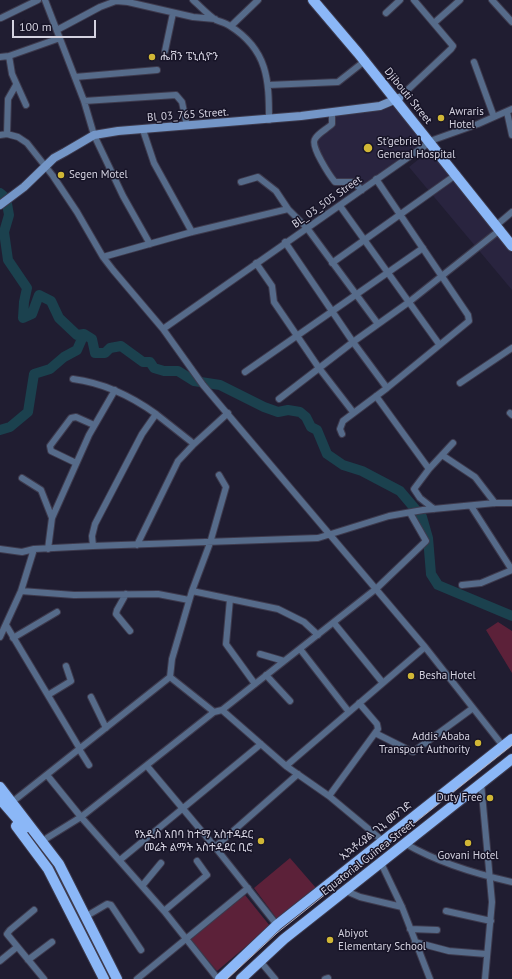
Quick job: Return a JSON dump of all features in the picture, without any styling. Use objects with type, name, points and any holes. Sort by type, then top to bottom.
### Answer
[{"type":"main road","name":"Djibouti Street","points":[[313,0],[366,60]]},
{"type":"main road","name":"Djibouti Street","points":[[318,0],[457,174],[512,240]]},
{"type":"main road","name":"Djibouti Street","points":[[500,227],[512,246]]},
{"type":"main road","name":"ኢኳቶሪያል ጊኒ መንገድ","points":[[219,979],[277,925],[512,739]]},
{"type":"main road","name":"Equatorial Guinea Street","points":[[241,979],[260,961],[346,891],[512,759]]},
{"type":"main road","points":[[1,793],[16,799],[47,838],[65,865],[122,979]]},
{"type":"main road","points":[[1,793],[28,832],[56,865],[117,979]]},
{"type":"main road","points":[[0,803],[4,812],[32,845],[48,869],[104,979]]},
{"type":"main road","points":[[56,865],[111,979]]},
{"type":"street","points":[[0,18],[38,0]]},
{"type":"street","points":[[45,0],[84,101],[94,135],[123,196],[150,244]]},
{"type":"street","points":[[193,0],[215,19],[230,26],[246,40],[261,58],[267,75],[269,120]]},
{"type":"street","points":[[230,26],[258,0]]},
{"type":"street","points":[[386,13],[400,0]]},
{"type":"street","points":[[397,99],[451,50],[453,46],[414,0]]},
{"type":"street","points":[[434,23],[460,0]]},
{"type":"street","points":[[492,0],[512,22]]},
{"type":"street","points":[[57,30],[100,7],[116,1],[128,2],[202,19],[215,19]]},
{"type":"street","points":[[165,51],[173,13]]},
{"type":"street","points":[[0,57],[9,56],[60,38]]},
{"type":"street","points":[[9,56],[12,74],[26,105]]},
{"type":"street","points":[[268,85],[338,82],[366,60]]},
{"type":"street","points":[[474,62],[494,117]]},
{"type":"street","points":[[75,78],[157,70]]},
{"type":"street","points":[[7,134],[8,99],[16,85]]},
{"type":"street","points":[[84,101],[176,95],[182,102],[187,126]]},
{"type":"street","name":"Bl_03_765 Street.","points":[[3,202],[24,187],[54,158],[94,135],[269,120],[380,106],[397,99]]},
{"type":"street","points":[[509,111],[512,135]]},
{"type":"street","name":"BL_03_505 Street","points":[[163,329],[431,141],[509,111]]},
{"type":"street","points":[[332,112],[332,124],[315,139],[314,146],[330,177],[335,182],[353,182],[362,190]]},
{"type":"street","points":[[143,130],[154,163],[192,232]]},
{"type":"street","points":[[0,135],[7,134],[18,136],[27,143],[77,212],[103,257],[163,329],[203,385],[377,588],[503,746]]},
{"type":"street","points":[[332,263],[457,174]]},
{"type":"street","points":[[241,182],[258,177],[276,192],[288,209],[307,228],[354,294],[378,324]]},
{"type":"street","points":[[342,434],[340,426],[353,412],[387,388],[439,344],[467,323],[470,318],[376,179]]},
{"type":"street","points":[[340,206],[439,344]]},
{"type":"street","points":[[103,257],[192,232],[288,209]]},
{"type":"street","points":[[279,399],[442,277],[500,227],[512,212]]},
{"type":"street","points":[[285,242],[331,311],[387,388]]},
{"type":"street","points":[[245,372],[354,294],[423,248]]},
{"type":"street","points":[[256,263],[272,286],[274,302],[296,336],[353,412]]},
{"type":"street","points":[[460,383],[512,348]]},
{"type":"street","points":[[73,379],[115,390],[138,401],[194,444]]},
{"type":"street","points":[[48,549],[52,518],[94,425],[115,390]]},
{"type":"street","points":[[376,396],[429,469]]},
{"type":"street","points":[[93,546],[92,536],[95,524],[142,434],[156,414]]},
{"type":"street","points":[[137,545],[178,461],[194,444],[228,414]]},
{"type":"street","points":[[76,462],[51,451],[50,446],[71,418],[76,417],[94,425]]},
{"type":"street","points":[[434,509],[420,498],[414,489],[452,443]]},
{"type":"street","points":[[442,455],[475,477],[495,503]]},
{"type":"street","points":[[16,799],[170,677],[172,659],[189,600],[210,544],[226,487],[219,475]]},
{"type":"street","points":[[22,478],[41,490],[52,518]]},
{"type":"street","points":[[0,549],[22,552],[34,549],[93,546],[210,544],[318,538],[389,516],[423,510],[495,503],[512,503]]},
{"type":"street","points":[[462,585],[481,583],[512,570],[471,506]]},
{"type":"street","points":[[47,838],[81,817],[214,712],[222,710],[377,588],[426,541],[413,512]]},
{"type":"street","points":[[0,637],[21,591],[34,549]]},
{"type":"street","points":[[21,591],[74,595],[158,594],[189,600]]},
{"type":"street","points":[[192,591],[253,603],[292,615],[304,622],[318,635]]},
{"type":"street","points":[[126,594],[116,610],[116,614],[130,631]]},
{"type":"street","points":[[230,599],[226,644],[255,684]]},
{"type":"street","points":[[14,638],[57,612]]},
{"type":"street","points":[[334,622],[383,683]]},
{"type":"street","points":[[6,625],[89,765]]},
{"type":"street","points":[[286,766],[425,647]]},
{"type":"street","points":[[300,649],[349,712]]},
{"type":"street","points":[[260,654],[284,661]]},
{"type":"street","points":[[48,695],[71,681],[66,666]]},
{"type":"street","points":[[266,675],[290,701]]},
{"type":"street","points":[[170,677],[214,712]]},
{"type":"street","points":[[92,697],[106,728]]},
{"type":"street","points":[[329,796],[378,729],[377,724],[359,703]]},
{"type":"street","points":[[375,733],[413,752],[473,708]]},
{"type":"street","points":[[222,710],[286,766],[306,778],[383,841]]},
{"type":"street","points":[[120,860],[261,744]]},
{"type":"street","points":[[147,766],[215,846],[277,925]]},
{"type":"street","points":[[215,846],[298,774]]},
{"type":"street","points":[[47,775],[81,817],[164,911],[219,979]]},
{"type":"street","points":[[481,783],[492,902],[486,954],[485,979]]},
{"type":"street","points":[[406,844],[422,853],[466,870],[512,882]]},
{"type":"street","points":[[164,911],[207,875],[197,861]]},
{"type":"street","points":[[142,886],[161,862]]},
{"type":"street","points":[[381,864],[402,907],[430,979]]},
{"type":"street","points":[[137,979],[248,888]]},
{"type":"street","points":[[346,891],[360,897],[402,907]]},
{"type":"street","points":[[90,914],[106,904],[111,906],[141,950]]},
{"type":"street","points":[[34,910],[7,933],[44,979]]},
{"type":"street","points":[[446,911],[491,921]]},
{"type":"street","points":[[410,929],[437,930]]},
{"type":"street","points":[[28,960],[52,942]]},
{"type":"street","points":[[415,942],[449,951],[486,954]]},
{"type":"street","points":[[0,961],[17,947]]},
{"type":"street","points":[[260,961],[276,979]]},
{"type":"shaded area","name":"St'gebriel General Hospital","points":[[397,106],[425,144],[362,187],[336,180],[316,146],[317,140],[329,130],[335,115]]},
{"type":"shaded area","points":[[430,150],[512,253],[512,290],[409,167]]},
{"type":"shaded area","points":[[498,622],[512,631],[512,673],[486,630]]},
{"type":"shaded area","points":[[290,858],[316,888],[277,919],[254,888]]},
{"type":"shaded area","points":[[245,895],[270,926],[217,971],[190,939]]},
{"type":"waterway","points":[[0,193],[6,198],[9,215],[4,232],[8,260],[27,288],[23,318],[32,314],[39,295],[51,301],[59,318],[77,335],[84,334],[92,339],[95,353],[105,353],[110,348],[121,346],[143,362],[150,362],[154,368],[164,371],[178,371],[194,381],[220,385],[264,407],[278,412],[288,410],[300,412],[306,417],[311,427],[317,430],[327,454],[343,465],[362,471],[400,491],[422,517],[428,538],[431,574],[438,585],[512,616]]},
{"type":"waterway","points":[[0,430],[10,427],[28,412],[34,374],[50,369],[64,357],[77,350],[84,334]]},
{"type":"tram line","points":[[227,979],[277,933],[512,745]]},
{"type":"place","name":"ሔቨን ፔኒሲዮን","points":[[152,57]]},
{"type":"place","name":"Awraris Hotel","points":[[441,118]]},
{"type":"place","name":"St'gebriel General Hospital","points":[[368,148]]},
{"type":"place","name":"Segen Motel","points":[[61,175]]},
{"type":"place","name":"Besha Hotel","points":[[411,676]]},
{"type":"place","name":"Addis Ababa Transport Authority","points":[[478,743]]},
{"type":"place","name":"Duty Free","points":[[490,798]]},
{"type":"place","name":"የአዲስ አበባ ከተማ አስተዳደር መሬት ልማት አስተዳደር ቢሮ","points":[[261,841]]},
{"type":"place","name":"Govani Hotel","points":[[468,843]]},
{"type":"place","name":"Abiyot Elementary School","points":[[330,940]]}]
